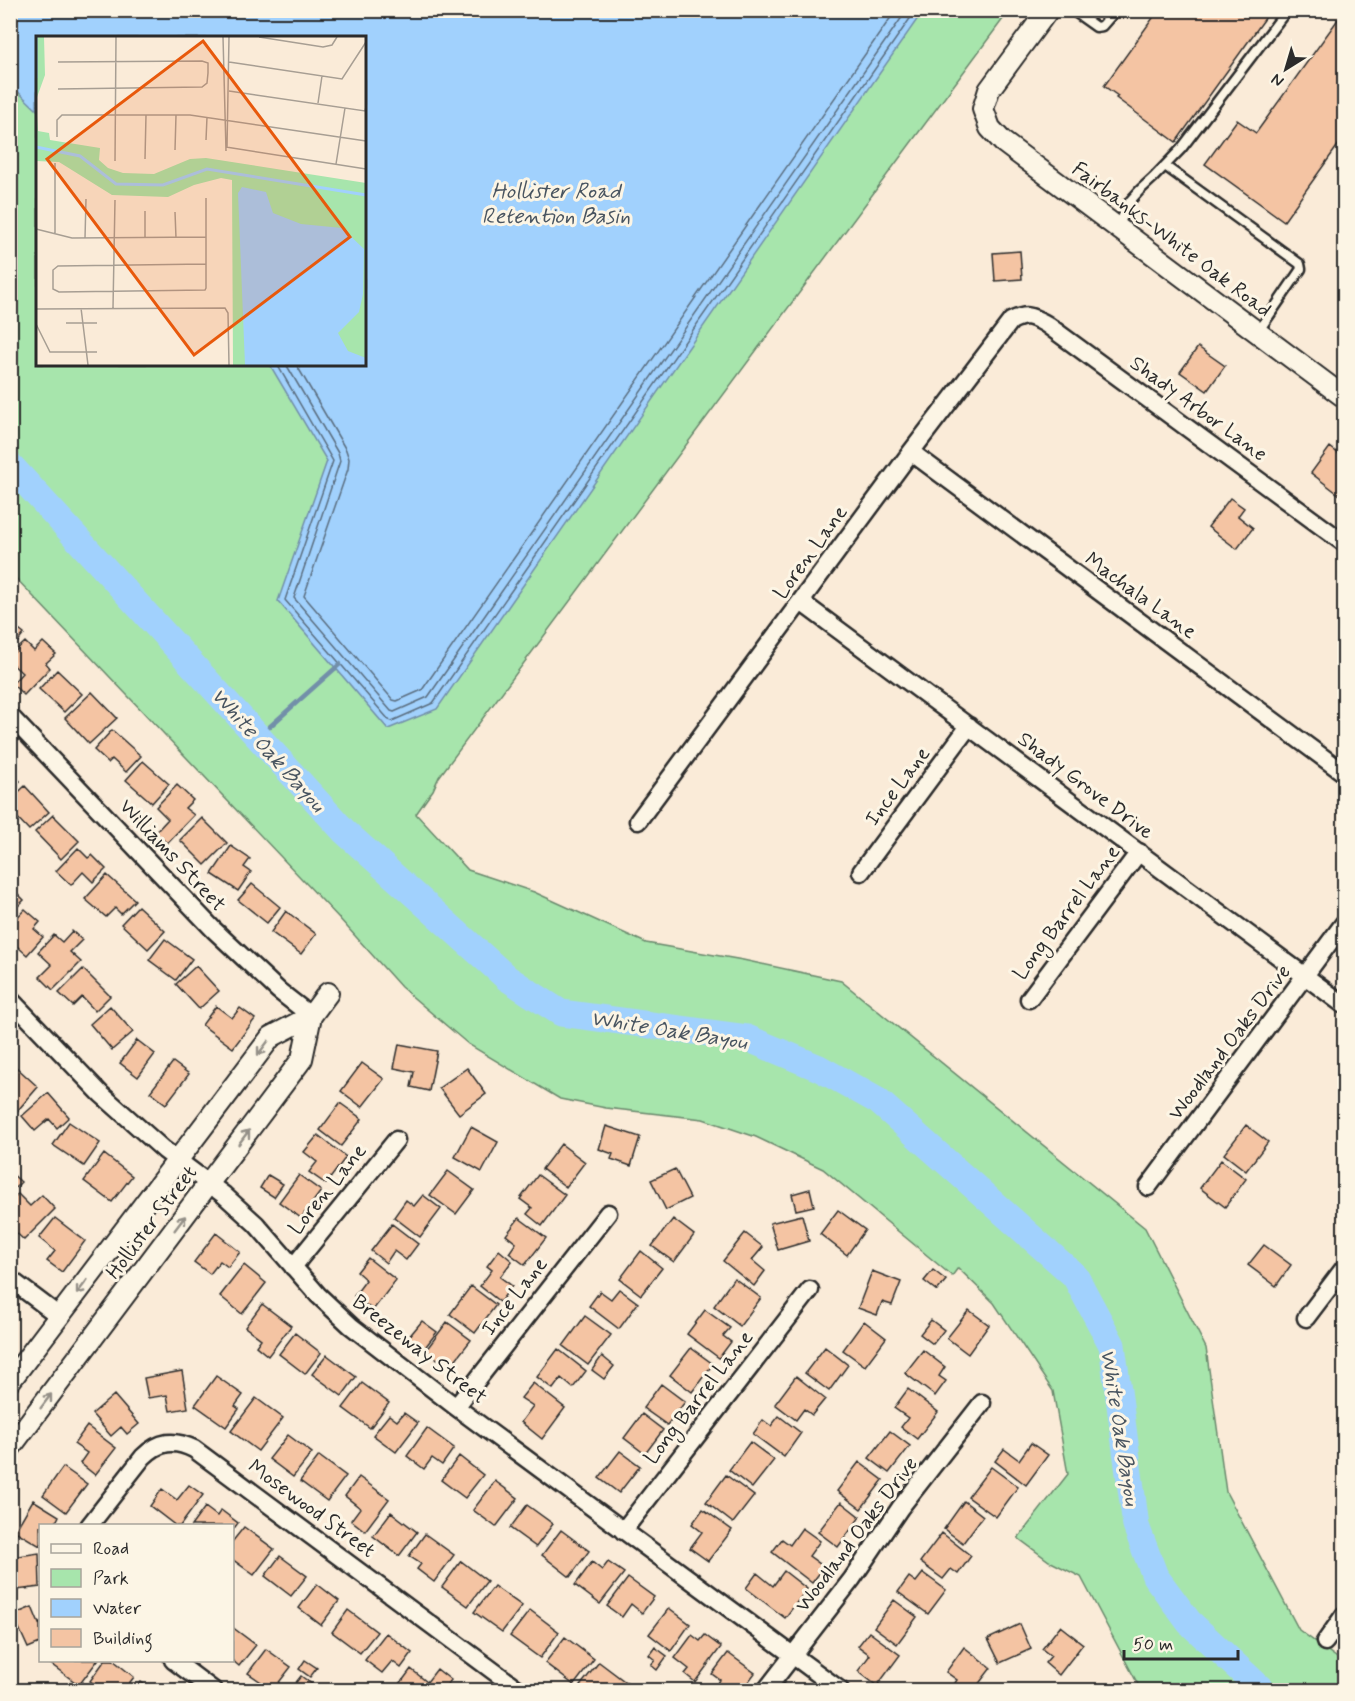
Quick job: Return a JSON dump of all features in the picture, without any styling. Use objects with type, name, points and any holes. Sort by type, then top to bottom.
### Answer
[{"type":"street","name":"Fairbanks-White Oak Road","points":[[1048,10],[990,90],[983,109],[990,128],[1003,142],[1344,397]]},
{"type":"street","name":"Loren Lane","points":[[638,821],[911,452],[1011,321],[1023,315]]},
{"type":"street","name":"Shady Arbor Lane","points":[[1023,315],[1034,317],[1046,324],[1344,543]]},
{"type":"street","name":"Machala Lane","points":[[911,452],[1344,773]]},
{"type":"street","name":"Shady Grove Drive","points":[[801,602],[1344,1005]]},
{"type":"street","name":"Williams Street","points":[[10,716],[214,930],[279,992],[311,1016]]},
{"type":"street","name":"Ince Lane","points":[[861,872],[969,726]]},
{"type":"street","name":"Long Barrel Lane","points":[[1029,999],[1139,852]]},
{"type":"street","name":"Woodland Oaks Drive","points":[[1148,1187],[1344,923]]},
{"type":"street","name":"Hollister Street","points":[[10,1448],[302,1059],[311,1016],[328,993]]},
{"type":"street","name":"Breezeway Street","points":[[10,999],[101,1094],[164,1150],[224,1195],[256,1224],[318,1295],[351,1326],[456,1407],[840,1690]]},
{"type":"street","name":"Hollister Street","points":[[10,1381],[272,1037],[311,1016]]},
{"type":"street","name":"Loren Lane","points":[[293,1267],[396,1140]]},
{"type":"street","name":"Ince Lane","points":[[456,1407],[608,1213]]},
{"type":"street","points":[[1306,1318],[1344,1268]]},
{"type":"street","points":[[10,1279],[59,1316]]},
{"type":"street","name":"Long Barrel Lane","points":[[623,1531],[810,1290]]},
{"type":"street","name":"Woodland Oaks Drive","points":[[766,1690],[852,1579],[900,1508],[982,1403]]},
{"type":"street","name":"Mosewood Street","points":[[91,1524],[151,1449],[162,1443],[184,1444],[194,1449],[519,1690]]},
{"type":"street","points":[[1324,1642],[1344,1615]]},
{"type":"street","points":[[176,1662],[213,1690]]},
{"type":"lane","points":[[1072,10],[1096,27],[1102,26],[1116,10]]},
{"type":"lane","points":[[1118,228],[1131,201],[1181,149],[1287,10]]},
{"type":"lane","points":[[1166,166],[1300,264],[1301,269],[1258,333]]},
{"type":"green space","points":[[11,11],[1009,11],[439,777],[416,814],[468,870],[534,892],[646,943],[743,960],[841,981],[1145,1228],[1206,1348],[1226,1492],[1299,1630],[1344,1663],[1344,1690],[1141,1690],[1081,1577],[1049,1561],[1018,1538],[1068,1474],[1053,1391],[994,1303],[958,1268],[952,1276],[823,1169],[756,1137],[703,1119],[606,1108],[560,1099],[468,1044],[401,987],[339,918],[11,573]]},
{"type":"water","name":"Hollister Road Retention Basin","points":[[11,10],[923,11],[437,709],[388,729],[278,601],[327,461],[271,366],[366,366],[366,36],[36,36],[36,109],[11,85]]},
{"type":"building","points":[[1142,10],[1271,10],[1176,142],[1116,98],[1118,96],[1104,86],[1153,18]]},
{"type":"building","points":[[1344,11],[1344,137],[1284,221],[1205,164],[1237,120],[1256,133]]},
{"type":"building","points":[[1020,251],[1022,279],[995,281],[993,253]]},
{"type":"building","points":[[1198,347],[1225,366],[1207,391],[1180,372]]},
{"type":"building","points":[[1330,447],[1344,458],[1344,491],[1341,496],[1311,473]]},
{"type":"building","points":[[1230,498],[1244,508],[1238,516],[1253,528],[1237,549],[1208,527]]},
{"type":"building","points":[[10,623],[24,634],[11,650],[10,650]]},
{"type":"building","points":[[25,642],[34,651],[43,642],[56,654],[46,663],[50,668],[24,695],[12,684],[22,673],[10,662],[10,656]]},
{"type":"building","points":[[57,670],[82,694],[64,712],[39,689]]},
{"type":"building","points":[[92,692],[117,718],[89,744],[65,718]]},
{"type":"building","points":[[112,730],[141,756],[126,772],[112,759],[108,763],[94,750]]},
{"type":"building","points":[[143,761],[169,784],[152,803],[126,780]]},
{"type":"building","points":[[10,771],[20,781],[10,791]]},
{"type":"building","points":[[177,785],[193,800],[185,808],[194,815],[167,843],[155,833],[168,819],[156,807]]},
{"type":"building","points":[[25,786],[49,812],[29,830],[10,810],[10,800]]},
{"type":"building","points":[[53,815],[79,841],[61,859],[35,832]]},
{"type":"building","points":[[202,818],[227,843],[205,865],[180,840]]},
{"type":"building","points":[[231,846],[250,859],[244,867],[251,872],[238,891],[212,874]]},
{"type":"building","points":[[78,848],[88,858],[92,855],[106,869],[93,882],[83,872],[71,885],[56,871]]},
{"type":"building","points":[[107,875],[135,900],[121,914],[115,908],[106,917],[85,899]]},
{"type":"building","points":[[252,884],[280,907],[267,923],[238,900]]},
{"type":"building","points":[[10,886],[24,900],[10,914]]},
{"type":"building","points":[[138,906],[165,931],[148,949],[121,924]]},
{"type":"building","points":[[25,909],[40,922],[34,929],[43,937],[27,955],[10,940],[10,925]]},
{"type":"building","points":[[286,911],[316,934],[301,954],[271,932]]},
{"type":"building","points":[[72,931],[82,940],[70,952],[81,962],[53,990],[40,977],[52,965],[38,952],[54,935],[62,942]]},
{"type":"building","points":[[165,939],[192,959],[176,980],[149,960]]},
{"type":"building","points":[[196,966],[219,991],[199,1009],[176,984]]},
{"type":"building","points":[[83,969],[110,996],[95,1011],[82,997],[73,1006],[59,993]]},
{"type":"building","points":[[110,1006],[133,1032],[112,1050],[90,1024]]},
{"type":"building","points":[[216,1006],[232,1018],[240,1008],[255,1019],[233,1048],[202,1025]]},
{"type":"building","points":[[137,1040],[155,1054],[138,1077],[120,1063]]},
{"type":"building","points":[[399,1044],[437,1051],[429,1091],[411,1087],[414,1072],[394,1068]]},
{"type":"building","points":[[173,1062],[189,1074],[166,1104],[150,1092]]},
{"type":"building","points":[[362,1063],[384,1079],[362,1107],[341,1091]]},
{"type":"building","points":[[15,1066],[38,1087],[12,1117],[10,1072]]},
{"type":"building","points":[[467,1068],[486,1094],[459,1114],[439,1088]]},
{"type":"building","points":[[48,1093],[69,1117],[57,1128],[49,1119],[35,1131],[22,1116]]},
{"type":"building","points":[[340,1103],[362,1119],[341,1146],[320,1130]]},
{"type":"building","points":[[69,1122],[100,1143],[84,1166],[53,1145]]},
{"type":"building","points":[[1246,1125],[1268,1142],[1246,1171],[1224,1154]]},
{"type":"building","points":[[606,1126],[640,1137],[631,1166],[611,1159],[613,1154],[599,1149]]},
{"type":"building","points":[[471,1127],[498,1142],[482,1172],[455,1157]]},
{"type":"building","points":[[318,1135],[346,1157],[326,1184],[309,1172],[317,1162],[304,1152]]},
{"type":"building","points":[[561,1144],[585,1162],[566,1187],[542,1169]]},
{"type":"building","points":[[104,1154],[132,1176],[112,1202],[84,1181]]},
{"type":"building","points":[[1221,1160],[1246,1179],[1225,1207],[1200,1188]]},
{"type":"building","points":[[675,1169],[690,1198],[666,1210],[651,1180]]},
{"type":"building","points":[[448,1171],[474,1190],[456,1214],[430,1195]]},
{"type":"building","points":[[10,1172],[21,1182],[10,1193]]},
{"type":"building","points":[[268,1175],[283,1184],[274,1197],[260,1188]]},
{"type":"building","points":[[299,1175],[321,1191],[301,1218],[279,1202]]},
{"type":"building","points":[[538,1175],[565,1195],[542,1226],[527,1214],[532,1208],[520,1199]]},
{"type":"building","points":[[810,1189],[814,1206],[796,1210],[792,1194]]},
{"type":"building","points":[[18,1194],[30,1206],[42,1195],[55,1209],[24,1240],[10,1227],[10,1201]]},
{"type":"building","points":[[423,1195],[441,1209],[420,1237],[394,1217],[406,1200],[414,1206]]},
{"type":"building","points":[[838,1210],[865,1230],[847,1255],[820,1234]]},
{"type":"building","points":[[802,1215],[809,1241],[778,1250],[770,1223]]},
{"type":"building","points":[[55,1218],[85,1241],[62,1272],[47,1261],[55,1251],[39,1238]]},
{"type":"building","points":[[519,1218],[546,1238],[525,1265],[509,1253],[516,1243],[506,1235]]},
{"type":"building","points":[[673,1219],[694,1235],[674,1262],[652,1246]]},
{"type":"building","points":[[392,1224],[418,1244],[406,1260],[394,1251],[386,1263],[371,1251]]},
{"type":"building","points":[[216,1233],[240,1252],[228,1267],[220,1261],[210,1274],[194,1262]]},
{"type":"building","points":[[745,1233],[763,1247],[752,1260],[765,1271],[754,1286],[723,1261]]},
{"type":"building","points":[[1264,1245],[1291,1265],[1276,1286],[1248,1265]]},
{"type":"building","points":[[499,1250],[512,1261],[500,1277],[512,1286],[500,1302],[480,1286],[492,1270],[487,1266]]},
{"type":"building","points":[[641,1251],[662,1268],[641,1295],[620,1279]]},
{"type":"building","points":[[368,1258],[396,1280],[373,1310],[354,1296],[366,1280],[357,1272]]},
{"type":"building","points":[[244,1265],[266,1283],[242,1314],[220,1296]]},
{"type":"building","points":[[933,1270],[946,1280],[937,1291],[924,1281]]},
{"type":"building","points":[[872,1271],[901,1282],[892,1305],[882,1302],[877,1315],[858,1308]]},
{"type":"building","points":[[734,1278],[761,1298],[740,1326],[714,1306]]},
{"type":"building","points":[[471,1286],[496,1305],[475,1333],[450,1314]]},
{"type":"building","points":[[619,1289],[638,1303],[619,1329],[589,1306],[600,1291],[611,1299]]},
{"type":"building","points":[[262,1304],[291,1326],[268,1356],[256,1346],[261,1339],[245,1327]]},
{"type":"building","points":[[705,1310],[730,1328],[723,1336],[731,1342],[719,1358],[687,1334]]},
{"type":"building","points":[[969,1310],[989,1325],[968,1354],[947,1338]]},
{"type":"building","points":[[585,1316],[611,1335],[588,1365],[563,1346]]},
{"type":"building","points":[[931,1320],[944,1330],[933,1344],[920,1334]]},
{"type":"building","points":[[422,1321],[437,1332],[423,1350],[408,1338]]},
{"type":"building","points":[[864,1321],[886,1338],[865,1366],[843,1350]]},
{"type":"building","points":[[447,1322],[471,1340],[449,1368],[426,1350]]},
{"type":"building","points":[[295,1333],[321,1353],[305,1374],[279,1354]]},
{"type":"building","points":[[825,1347],[848,1365],[829,1391],[805,1373]]},
{"type":"building","points":[[691,1348],[713,1364],[692,1392],[670,1375]]},
{"type":"building","points":[[558,1349],[586,1371],[573,1388],[561,1378],[553,1389],[537,1377]]},
{"type":"building","points":[[923,1350],[945,1367],[939,1376],[946,1381],[935,1396],[905,1373]]},
{"type":"building","points":[[327,1355],[356,1377],[342,1396],[312,1374]]},
{"type":"building","points":[[602,1356],[614,1366],[604,1379],[592,1370]]},
{"type":"building","points":[[182,1371],[188,1408],[170,1411],[167,1395],[148,1398],[144,1378]]},
{"type":"building","points":[[216,1376],[243,1395],[235,1406],[239,1409],[226,1427],[195,1405]]},
{"type":"building","points":[[796,1376],[825,1399],[812,1415],[804,1409],[796,1420],[775,1404]]},
{"type":"building","points":[[362,1383],[389,1403],[370,1428],[343,1408]]},
{"type":"building","points":[[533,1383],[565,1408],[542,1439],[521,1422],[533,1406],[521,1398]]},
{"type":"building","points":[[661,1384],[685,1402],[667,1425],[643,1408]]},
{"type":"building","points":[[908,1389],[938,1412],[917,1439],[901,1427],[908,1418],[894,1408]]},
{"type":"building","points":[[114,1395],[139,1424],[127,1434],[121,1427],[111,1436],[92,1414]]},
{"type":"building","points":[[256,1398],[283,1418],[258,1451],[231,1431]]},
{"type":"building","points":[[404,1413],[418,1423],[396,1452],[373,1435],[389,1415],[397,1421]]},
{"type":"building","points":[[642,1414],[663,1430],[645,1454],[624,1438]]},
{"type":"building","points":[[779,1416],[801,1433],[784,1457],[753,1434],[763,1420],[771,1426]]},
{"type":"building","points":[[87,1426],[116,1448],[95,1475],[80,1463],[87,1453],[74,1444]]},
{"type":"building","points":[[427,1428],[454,1448],[442,1465],[432,1458],[424,1469],[407,1456]]},
{"type":"building","points":[[890,1431],[910,1446],[889,1473],[869,1458]]},
{"type":"building","points":[[288,1435],[312,1453],[293,1477],[269,1459]]},
{"type":"building","points":[[750,1442],[774,1460],[752,1488],[729,1470]]},
{"type":"building","points":[[1031,1443],[1048,1455],[1026,1485],[995,1461],[1004,1449],[1019,1460]]},
{"type":"building","points":[[620,1451],[640,1466],[619,1493],[599,1478]]},
{"type":"building","points":[[319,1456],[346,1476],[327,1501],[300,1481]]},
{"type":"building","points":[[459,1456],[483,1475],[465,1498],[441,1480]]},
{"type":"building","points":[[859,1462],[883,1480],[861,1509],[837,1491]]},
{"type":"building","points":[[63,1467],[87,1484],[66,1512],[43,1495]]},
{"type":"building","points":[[991,1467],[1018,1487],[996,1517],[968,1497]]},
{"type":"building","points":[[726,1475],[754,1496],[733,1523],[706,1502]]},
{"type":"building","points":[[359,1477],[389,1499],[365,1531],[351,1520],[360,1508],[345,1496]]},
{"type":"building","points":[[495,1481],[518,1498],[496,1527],[473,1510]]},
{"type":"building","points":[[189,1485],[203,1495],[181,1524],[173,1524],[150,1506],[162,1489],[177,1500]]},
{"type":"building","points":[[33,1500],[59,1516],[55,1524],[39,1524],[39,1545],[15,1531]]},
{"type":"building","points":[[964,1501],[983,1516],[963,1543],[944,1529]]},
{"type":"building","points":[[841,1502],[860,1517],[838,1547],[818,1532]]},
{"type":"building","points":[[527,1505],[553,1524],[536,1547],[510,1528]]},
{"type":"building","points":[[205,1507],[217,1516],[221,1510],[238,1523],[234,1528],[234,1524],[192,1524]]},
{"type":"building","points":[[703,1509],[732,1530],[708,1561],[690,1548],[702,1532],[692,1524]]},
{"type":"building","points":[[391,1512],[417,1532],[399,1556],[373,1536]]},
{"type":"building","points":[[244,1527],[274,1549],[254,1575],[234,1560],[234,1540]]},
{"type":"building","points":[[802,1528],[820,1541],[809,1556],[824,1567],[812,1583],[772,1552],[782,1539],[790,1545]]},
{"type":"building","points":[[561,1530],[589,1551],[570,1577],[542,1555]]},
{"type":"building","points":[[942,1533],[971,1556],[958,1574],[951,1569],[943,1579],[920,1562]]},
{"type":"building","points":[[425,1534],[454,1555],[434,1582],[417,1569],[421,1564],[409,1556]]},
{"type":"building","points":[[39,1553],[39,1587],[17,1590],[12,1557]]},
{"type":"building","points":[[280,1556],[307,1576],[291,1596],[265,1576]]},
{"type":"building","points":[[461,1561],[487,1581],[468,1606],[442,1587]]},
{"type":"building","points":[[592,1562],[602,1570],[608,1562],[624,1573],[600,1604],[575,1585]]},
{"type":"building","points":[[784,1571],[807,1589],[785,1618],[746,1588],[757,1573],[773,1586]]},
{"type":"building","points":[[923,1573],[946,1590],[928,1614],[898,1592],[909,1577],[916,1582]]},
{"type":"building","points":[[628,1578],[654,1597],[642,1613],[631,1604],[622,1617],[607,1606]]},
{"type":"building","points":[[317,1584],[339,1601],[321,1625],[299,1608]]},
{"type":"building","points":[[494,1586],[522,1606],[502,1632],[474,1612]]},
{"type":"building","points":[[894,1600],[917,1617],[897,1644],[874,1627]]},
{"type":"building","points":[[32,1607],[39,1624],[39,1643],[28,1648],[13,1615]]},
{"type":"building","points":[[669,1608],[690,1624],[671,1651],[649,1634]]},
{"type":"building","points":[[348,1610],[377,1632],[360,1653],[332,1632]]},
{"type":"building","points":[[530,1610],[559,1632],[540,1658],[510,1636]]},
{"type":"building","points":[[1020,1624],[1031,1649],[1000,1663],[988,1639]]},
{"type":"building","points":[[1060,1626],[1083,1644],[1059,1675],[1045,1663],[1051,1656],[1042,1649]]},
{"type":"building","points":[[234,1628],[256,1645],[239,1666],[234,1662]]},
{"type":"building","points":[[869,1632],[900,1655],[877,1686],[858,1671],[870,1655],[858,1646]]},
{"type":"building","points":[[386,1633],[412,1653],[401,1668],[392,1661],[382,1673],[365,1660]]},
{"type":"building","points":[[692,1635],[700,1641],[705,1635],[721,1647],[695,1682],[685,1674],[689,1669],[675,1658]]},
{"type":"building","points":[[565,1637],[594,1659],[574,1685],[545,1663]]},
{"type":"building","points":[[655,1647],[667,1656],[657,1670],[651,1665],[655,1660],[649,1655]]},
{"type":"building","points":[[964,1647],[991,1668],[974,1690],[959,1690],[953,1686],[957,1680],[946,1672]]},
{"type":"building","points":[[266,1649],[291,1667],[273,1690],[248,1673]]},
{"type":"building","points":[[728,1653],[755,1673],[742,1690],[713,1690],[720,1680],[712,1674]]},
{"type":"building","points":[[305,1660],[317,1668],[310,1677],[299,1669]]},
{"type":"building","points":[[48,1662],[96,1662],[79,1685]]},
{"type":"building","points":[[104,1662],[115,1662],[134,1677],[124,1690],[96,1690],[99,1687],[90,1681]]},
{"type":"building","points":[[599,1662],[628,1684],[624,1690],[586,1690],[580,1686]]},
{"type":"building","points":[[411,1669],[427,1682],[437,1669],[451,1680],[443,1690],[399,1690],[397,1688]]},
{"type":"building","points":[[301,1676],[320,1690],[290,1690]]},
{"type":"building","points":[[141,1682],[152,1690],[134,1690]]},
{"type":"waterway","name":"White Oak Bayou","points":[[10,465],[344,831],[507,978],[561,1013],[747,1038],[819,1068],[878,1101],[1075,1276],[1112,1345],[1136,1526],[1155,1576],[1189,1622],[1262,1690]]},
{"type":"waterway","points":[[258,737],[340,664]]}]
